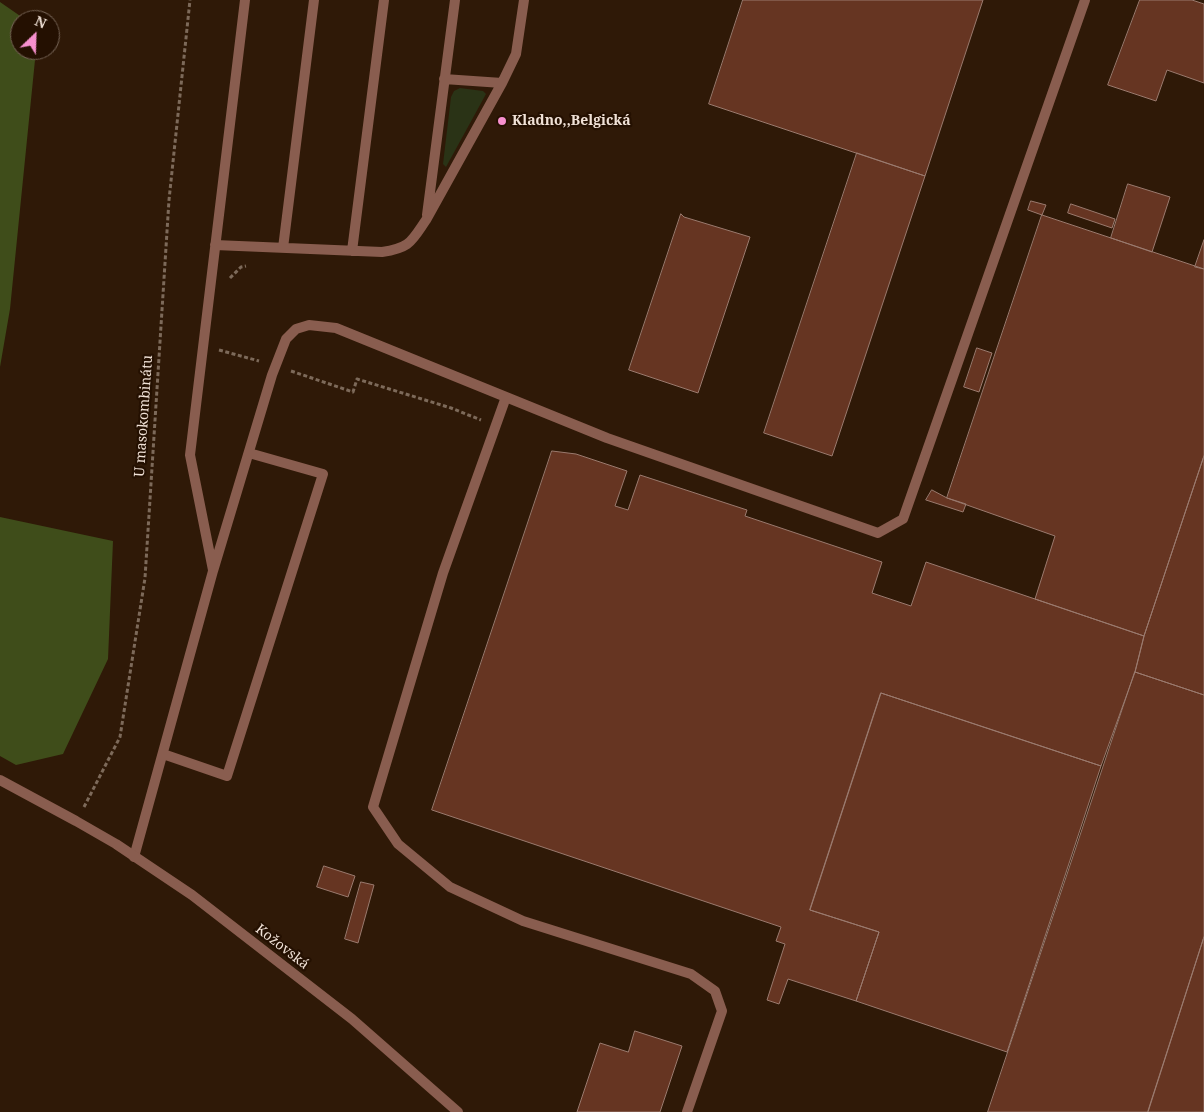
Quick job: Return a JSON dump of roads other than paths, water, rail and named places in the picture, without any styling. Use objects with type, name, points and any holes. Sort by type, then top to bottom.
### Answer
[{"type":"street","points":[[213,571],[190,455],[245,0]]},
{"type":"street","points":[[284,248],[314,0]]},
{"type":"street","points":[[352,251],[384,0]]},
{"type":"street","points":[[426,220],[455,0]]},
{"type":"street","points":[[215,245],[382,252],[400,250],[412,241],[426,220],[502,84],[516,54],[524,0]]},
{"type":"street","points":[[134,857],[213,571],[272,375],[286,339],[296,329],[309,325],[336,328],[607,438],[878,533],[903,519],[1085,0]]},
{"type":"street","points":[[444,78],[502,84]]},
{"type":"street","points":[[506,397],[442,574],[373,808],[398,844],[450,887],[523,921],[692,974],[715,991],[722,1011],[687,1112]]},
{"type":"street","points":[[163,754],[227,776],[323,474],[249,453]]},
{"type":"street","name":"Kožovská","points":[[0,780],[76,821],[192,895],[352,1019],[458,1112]]},
{"type":"place","name":"Kladno,,Belgická","points":[[502,121]]}]
